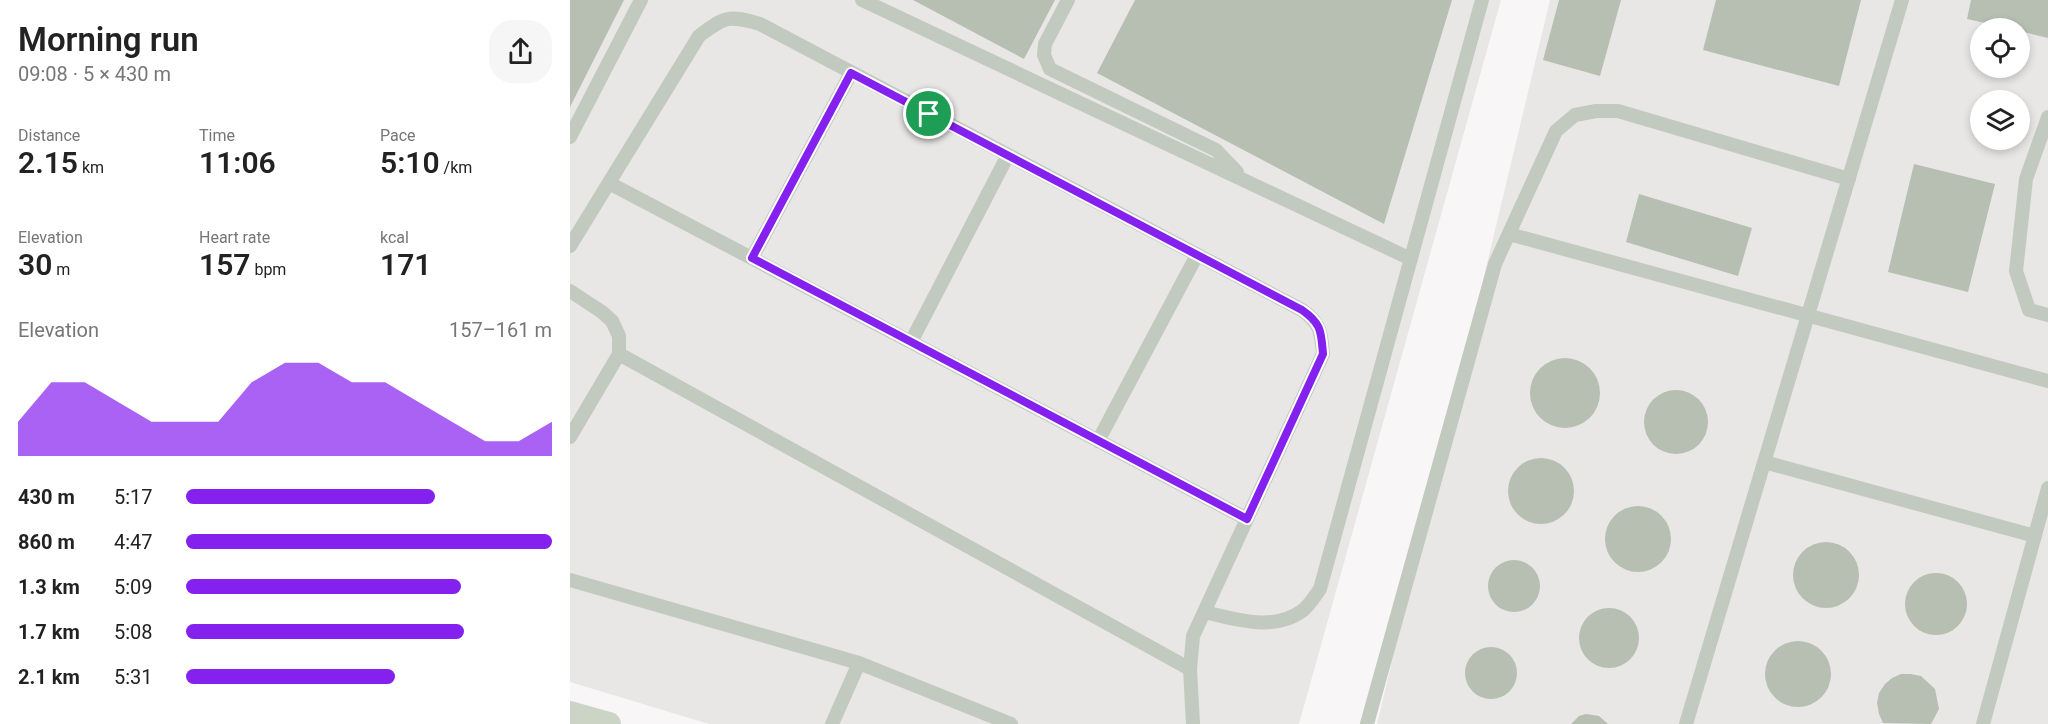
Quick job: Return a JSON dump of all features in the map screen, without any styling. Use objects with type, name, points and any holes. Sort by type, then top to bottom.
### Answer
[{"type":"lane","points":[[570,137],[641,0]]},
{"type":"lane","points":[[862,0],[1244,178],[1411,259]]},
{"type":"lane","points":[[1068,0],[1045,44],[1044,55],[1050,69],[1216,150],[1244,178]]},
{"type":"lane","points":[[1204,612],[1257,624],[1286,619],[1303,610],[1320,589],[1482,0]]},
{"type":"lane","points":[[1686,724],[1902,0]]},
{"type":"lane","points":[[570,246],[699,36],[718,21],[736,17],[760,24],[1302,310],[1315,319],[1322,335],[1323,354],[1193,636],[1190,669],[1193,724]]},
{"type":"lane","points":[[752,258],[851,73]]},
{"type":"lane","points":[[1367,724],[1495,264],[1556,131],[1575,115],[1596,111],[1618,111],[1849,179]]},
{"type":"lane","points":[[2048,117],[2026,179],[2016,271],[2029,310],[2048,315]]},
{"type":"lane","points":[[912,342],[1008,155]]},
{"type":"lane","points":[[609,183],[1247,519]]},
{"type":"lane","points":[[1509,234],[2048,381]]},
{"type":"lane","points":[[1098,441],[1197,255]]},
{"type":"lane","points":[[570,291],[612,321],[619,336],[619,354],[570,437]]},
{"type":"lane","points":[[619,354],[1190,669]]},
{"type":"lane","points":[[1764,462],[2035,536]]},
{"type":"lane","points":[[1983,724],[2048,488]]},
{"type":"lane","points":[[570,580],[859,663],[1011,724]]},
{"type":"lane","points":[[831,724],[859,663]]},
{"type":"shaded area","points":[[570,0],[1501,0],[1299,724],[709,724],[570,682]]},
{"type":"shaded area","points":[[1550,0],[2048,0],[2048,724],[1377,724]]},
{"type":"building","points":[[570,0],[624,0],[570,107]]},
{"type":"building","points":[[913,0],[1055,0],[1024,59]]},
{"type":"building","points":[[1135,0],[1452,0],[1384,224],[1097,73]]},
{"type":"building","points":[[1559,0],[1621,0],[1600,76],[1543,60]]},
{"type":"building","points":[[1716,0],[1861,0],[1839,86],[1703,50]]},
{"type":"building","points":[[1971,0],[2048,0],[2048,38],[2030,34],[2030,18],[1967,19]]},
{"type":"building","points":[[1914,164],[1995,184],[1968,292],[1888,272]]},
{"type":"building","points":[[1639,194],[1752,228],[1738,276],[1626,242]]},
{"type":"building","points":[[1565,358],[1584,364],[1594,374],[1600,393],[1594,412],[1584,422],[1565,428],[1546,422],[1536,412],[1530,393],[1536,374],[1546,364]]},
{"type":"building","points":[[1676,390],[1694,396],[1702,404],[1708,422],[1702,440],[1694,448],[1676,454],[1658,448],[1650,440],[1644,422],[1650,404],[1658,396]]},
{"type":"building","points":[[1541,458],[1554,461],[1564,468],[1571,478],[1574,491],[1571,504],[1564,514],[1554,521],[1541,524],[1528,521],[1518,514],[1511,504],[1508,491],[1511,478],[1518,468],[1528,461]]},
{"type":"building","points":[[1638,506],[1651,509],[1661,516],[1668,526],[1671,539],[1668,552],[1661,562],[1651,569],[1638,572],[1625,569],[1615,562],[1608,552],[1605,539],[1608,526],[1615,516],[1625,509]]},
{"type":"building","points":[[1832,542],[1850,551],[1857,562],[1859,575],[1857,588],[1850,599],[1839,606],[1820,608],[1802,599],[1795,588],[1793,569],[1802,551],[1813,544]]},
{"type":"building","points":[[1514,560],[1524,562],[1532,568],[1538,576],[1540,586],[1538,596],[1532,604],[1524,610],[1514,612],[1504,610],[1496,604],[1490,596],[1488,586],[1490,576],[1496,568],[1504,562]]},
{"type":"building","points":[[1930,573],[1942,573],[1958,582],[1965,592],[1967,604],[1965,616],[1958,626],[1942,635],[1930,635],[1919,630],[1910,621],[1905,610],[1905,598],[1910,587],[1919,578]]},
{"type":"building","points":[[1609,608],[1626,613],[1634,621],[1639,638],[1634,655],[1626,663],[1609,668],[1592,663],[1584,655],[1579,638],[1584,621],[1592,613]]},
{"type":"building","points":[[1792,641],[1804,641],[1816,646],[1826,656],[1831,674],[1829,687],[1816,702],[1804,707],[1792,707],[1780,702],[1770,692],[1765,680],[1765,668],[1770,656],[1780,646]]},
{"type":"building","points":[[1486,647],[1496,647],[1510,654],[1517,673],[1510,692],[1496,699],[1486,699],[1476,695],[1469,688],[1465,678],[1465,668],[1469,658],[1476,651]]},
{"type":"building","points":[[1901,674],[1921,676],[1935,689],[1939,709],[1931,724],[1883,723],[1877,703],[1879,693],[1885,684]]},
{"type":"building","points":[[1586,714],[1599,716],[1608,724],[1571,724],[1579,716]]},
{"type":"waterway","points":[[570,713],[609,724]]},
{"type":"route","points":[[851,73],[929,114],[1302,310],[1315,319],[1322,335],[1323,354],[1247,519],[752,258],[851,73]]}]
